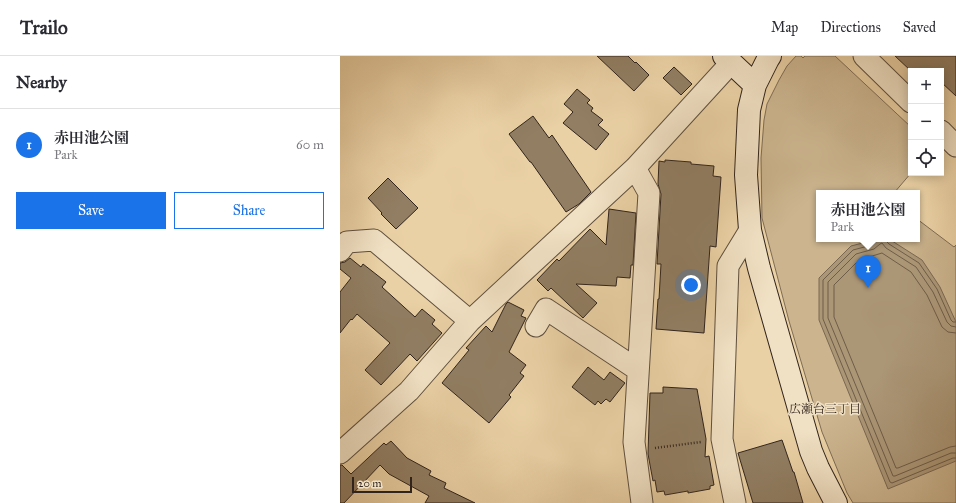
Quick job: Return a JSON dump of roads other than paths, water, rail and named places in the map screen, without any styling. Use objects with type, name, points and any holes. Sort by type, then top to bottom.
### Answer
[{"type":"street","points":[[770,56],[755,85],[749,110],[746,175],[750,230],[759,268],[811,451],[836,503]]},
{"type":"street","points":[[864,56],[908,99]]},
{"type":"street","points":[[340,454],[409,391],[470,321],[635,168],[728,60],[755,85]]},
{"type":"street","points":[[944,134],[956,146]]},
{"type":"street","points":[[635,168],[649,193],[634,442],[642,503]]},
{"type":"street","points":[[735,503],[722,439],[728,266],[750,230]]},
{"type":"street","points":[[340,251],[347,242],[374,240],[470,321]]},
{"type":"street","points":[[536,326],[546,309],[638,370]]},
{"type":"water","points":[[866,242],[894,242],[922,260],[940,287],[956,322],[956,461],[888,489],[819,320],[819,278],[851,246]]},
{"type":"place","name":"赤田池公園","points":[[868,288]]},
{"type":"district","name":"広瀬台三丁目","points":[[825,409]]}]
